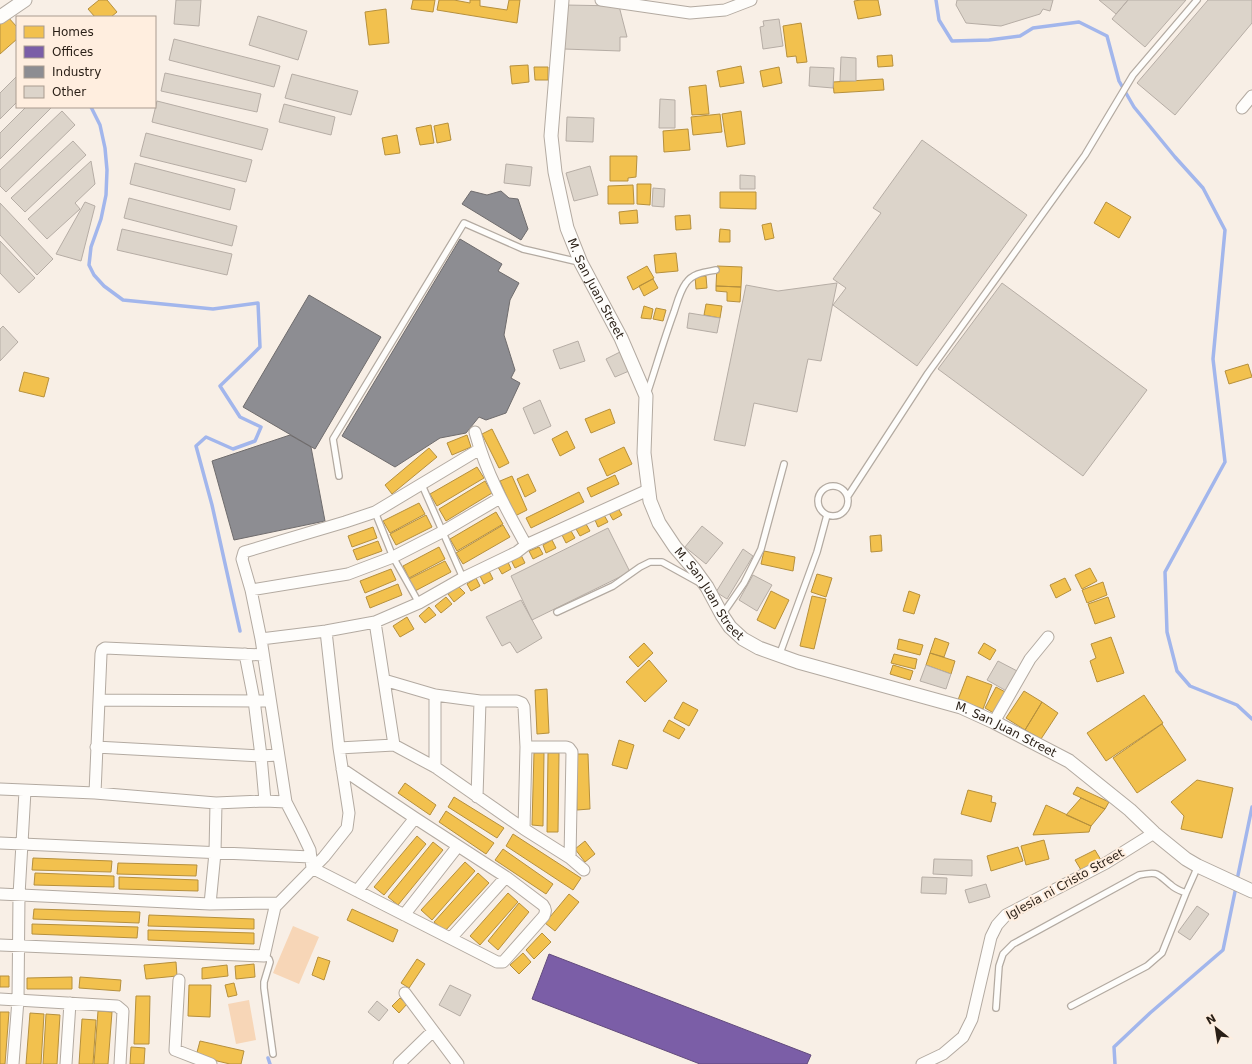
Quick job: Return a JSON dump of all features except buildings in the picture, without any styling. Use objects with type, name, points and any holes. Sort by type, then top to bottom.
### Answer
[{"type":"street","name":"M. San Juan Street","points":[[562,0],[551,136],[555,172],[567,228],[581,263],[621,338],[646,396],[644,453],[650,501],[658,523],[674,547],[708,587],[722,616],[730,627],[743,639],[779,656],[961,707],[994,722],[1069,761],[1130,810],[1154,833],[1186,859],[1252,891]]},
{"type":"street","points":[[600,0],[690,13],[725,10],[751,0]]},
{"type":"street","points":[[0,17],[22,1]]},
{"type":"street","points":[[1242,108],[1252,96]]},
{"type":"street","points":[[475,432],[480,449],[500,498],[526,545]]},
{"type":"street","points":[[312,863],[310,850],[286,802],[261,639],[251,590],[242,559],[244,552],[375,512],[480,449]]},
{"type":"street","points":[[261,639],[326,631],[375,622],[419,603],[463,578],[517,552],[526,545],[648,490]]},
{"type":"street","points":[[251,590],[348,574],[393,557],[442,532],[500,498]]},
{"type":"street","points":[[375,622],[394,745]]},
{"type":"street","points":[[0,945],[264,956],[275,907],[312,863],[324,857],[347,828],[349,813],[339,748],[326,631]]},
{"type":"street","points":[[994,722],[1030,659],[1048,637]]},
{"type":"street","points":[[95,793],[96,748],[102,650],[105,648],[263,655]]},
{"type":"street","points":[[245,654],[254,700],[262,756],[265,802]]},
{"type":"street","points":[[384,680],[435,694],[480,701],[517,701],[522,703],[524,707],[526,747],[524,829]]},
{"type":"street","points":[[435,694],[435,767]]},
{"type":"street","points":[[99,700],[270,701]]},
{"type":"street","points":[[477,797],[480,701]]},
{"type":"street","points":[[339,748],[394,745],[435,767],[524,829],[570,858],[584,870]]},
{"type":"street","points":[[526,747],[566,747],[572,752],[570,858]]},
{"type":"street","points":[[96,748],[262,756],[278,755]]},
{"type":"street","points":[[0,843],[215,854],[312,863],[357,892],[497,962],[503,962],[506,960],[544,916],[546,912],[543,905],[506,877],[342,769]]},
{"type":"street","points":[[0,789],[95,793],[216,803],[286,802]]},
{"type":"street","points":[[13,1064],[18,1000],[19,895],[25,791]]},
{"type":"street","points":[[210,904],[215,854],[216,803]]},
{"type":"street","points":[[357,892],[415,818]]},
{"type":"street","name":"Iglesia ni Cristo Street","points":[[922,1064],[943,1054],[963,1037],[972,1019],[991,937],[996,925],[1006,915],[1106,863],[1154,833]]},
{"type":"street","points":[[404,915],[458,846]]},
{"type":"street","points":[[451,938],[506,877]]},
{"type":"street","points":[[0,894],[210,904],[277,904]]},
{"type":"street","points":[[179,980],[175,1050],[212,1064]]},
{"type":"street","points":[[405,993],[458,1064]]},
{"type":"street","points":[[0,999],[117,1006],[123,1011],[120,1064]]},
{"type":"street","points":[[66,1064],[70,1003]]},
{"type":"street","points":[[399,1064],[433,1031]]},
{"type":"lane","points":[[848,496],[928,373],[1085,155],[1133,75],[1197,0]]},
{"type":"lane","points":[[339,476],[333,439],[464,223],[523,249],[581,263]]},
{"type":"lane","points":[[646,396],[680,293],[686,283],[696,274],[716,270]]},
{"type":"lane","points":[[722,616],[744,583],[761,549],[784,464]]},
{"type":"lane","points":[[422,485],[463,578]]},
{"type":"lane","points":[[828,487],[840,487],[848,496],[848,507],[839,516],[833,517],[827,515],[822,512],[819,507],[819,495],[828,487]]},
{"type":"lane","points":[[375,512],[393,557],[419,603]]},
{"type":"lane","points":[[779,656],[817,552],[827,515]]},
{"type":"lane","points":[[557,612],[613,586],[640,567],[650,562],[662,562],[708,587]]},
{"type":"lane","points":[[1071,1006],[1147,966],[1162,953],[1198,866]]},
{"type":"lane","points":[[996,1008],[999,966],[1004,954],[1013,944],[1139,875],[1151,872],[1160,875],[1172,886],[1186,893]]},
{"type":"lane","points":[[264,956],[269,959],[270,962],[264,982],[264,988],[273,1054]]},
{"type":"shaded area","points":[[293,926],[319,937],[299,984],[273,973]]},
{"type":"shaded area","points":[[249,1000],[256,1040],[236,1044],[228,1004]]},
{"type":"waterway","points":[[936,0],[939,20],[952,41],[989,40],[1020,36],[1033,28],[1079,22],[1107,36],[1119,81],[1134,107],[1175,157],[1203,188],[1225,230],[1213,359],[1225,462],[1165,572],[1167,632],[1177,671],[1190,686],[1237,705],[1252,719]]},
{"type":"waterway","points":[[92,108],[100,125],[105,148],[107,170],[106,195],[101,219],[91,247],[89,265],[94,275],[104,286],[123,300],[213,309],[258,303],[260,347],[220,386],[240,417],[261,427],[255,441],[233,449],[206,437],[196,446],[212,505],[240,631]]},
{"type":"waterway","points":[[1237,880],[1252,807]]},
{"type":"waterway","points":[[1115,1064],[1114,1047],[1150,1013],[1223,950],[1236,887]]},
{"type":"waterway","points":[[268,1058],[270,1064]]}]
